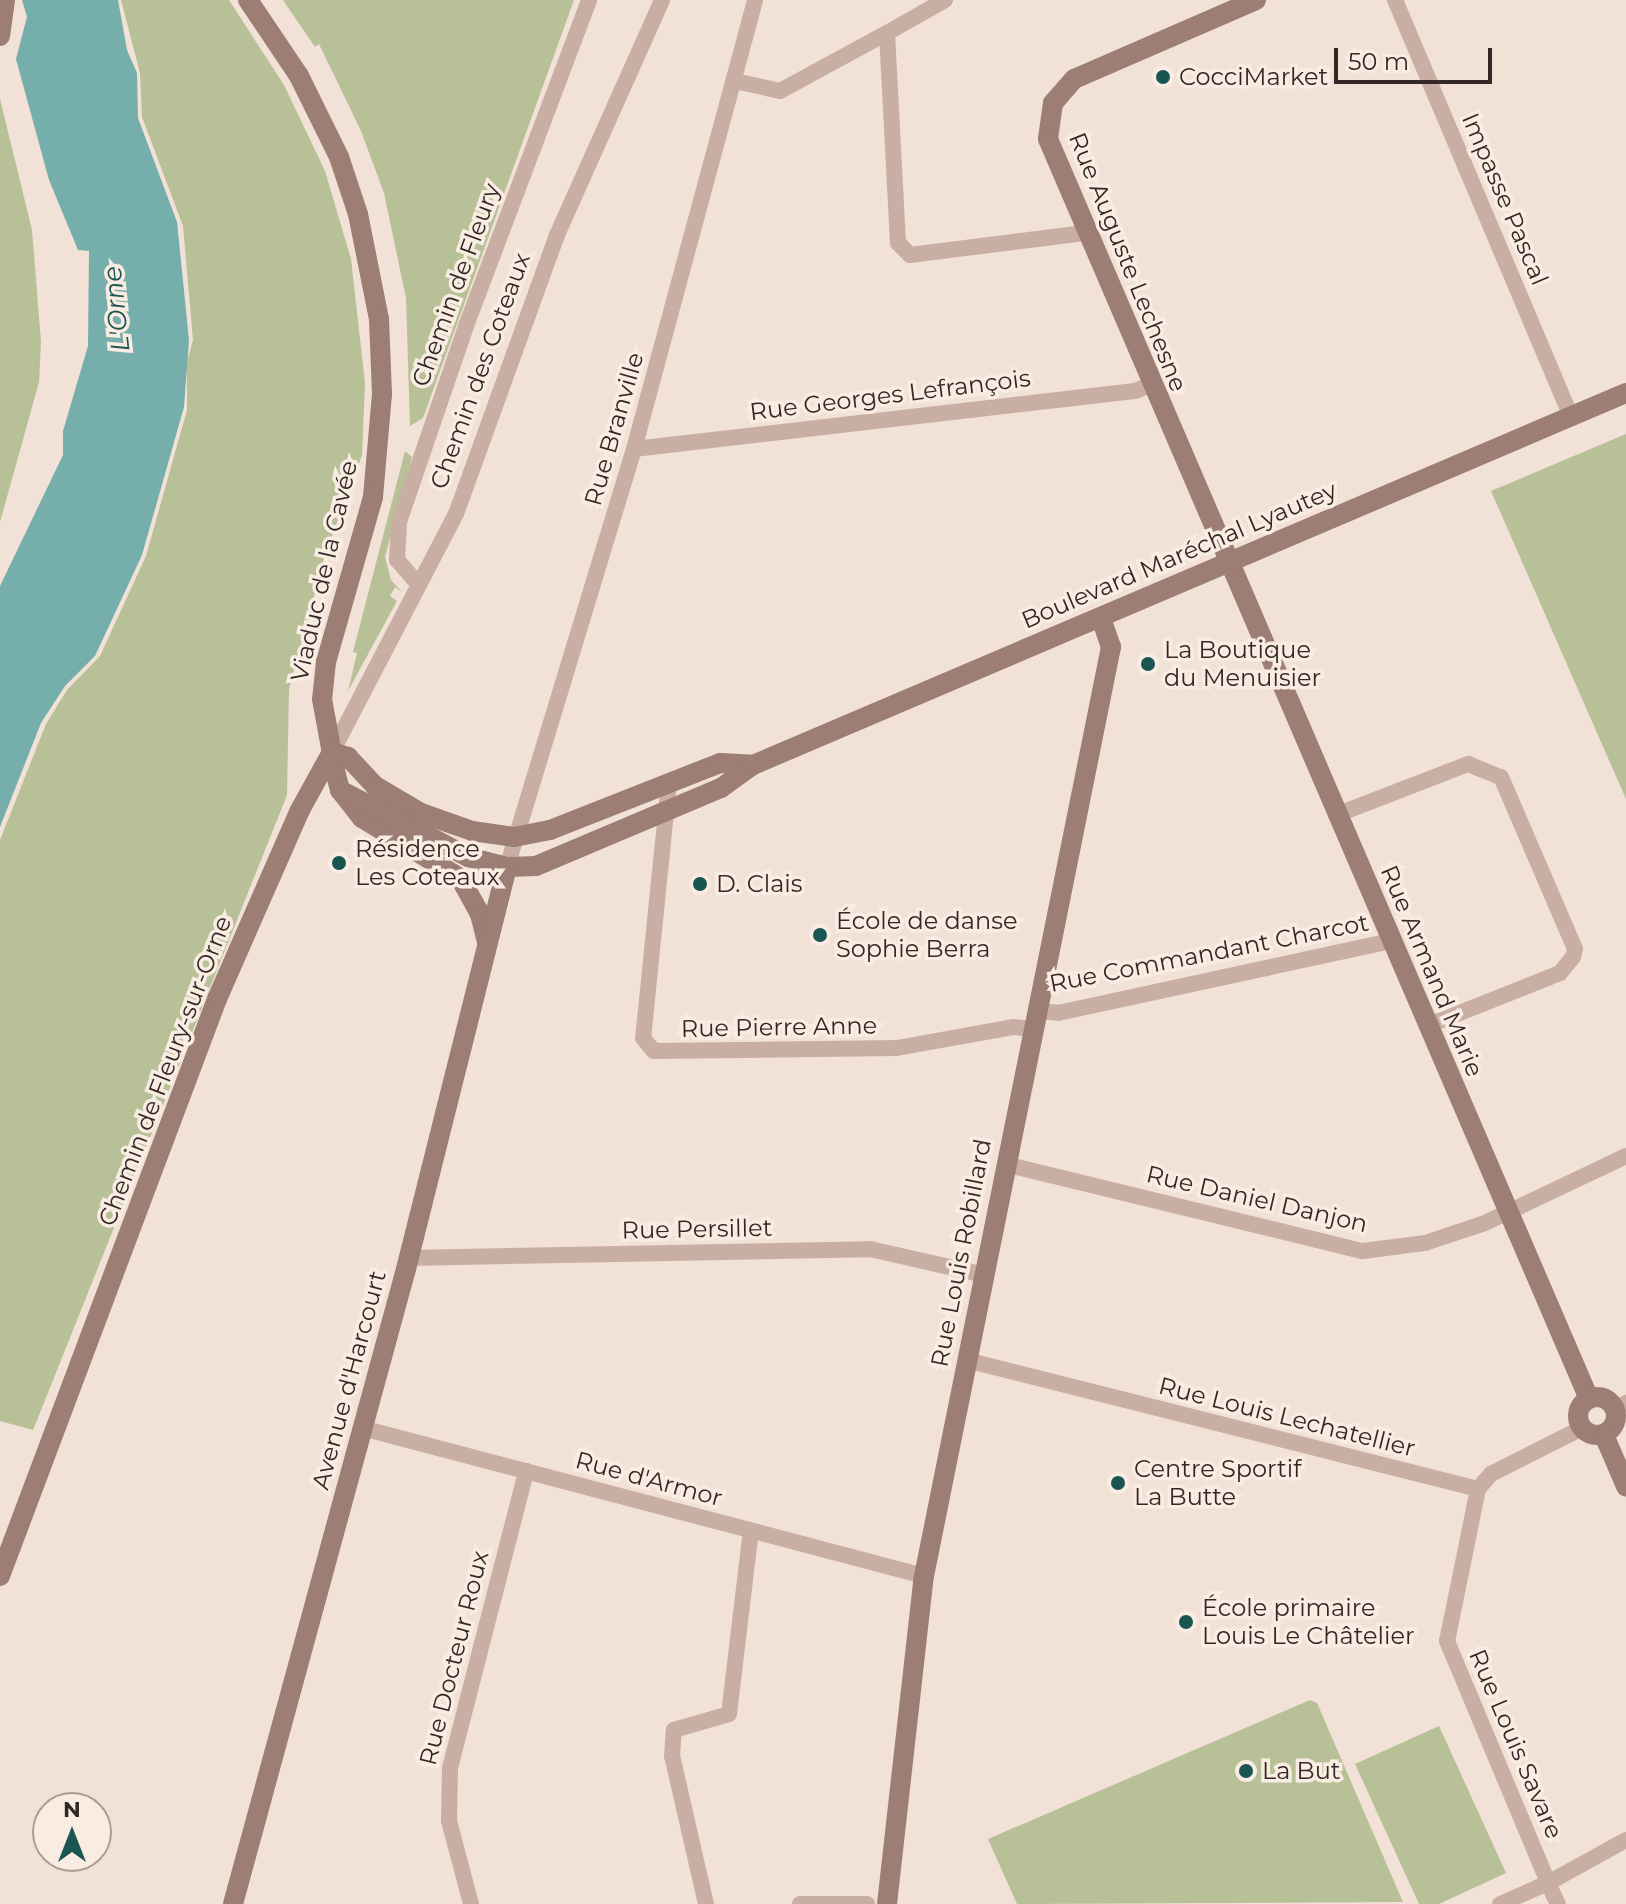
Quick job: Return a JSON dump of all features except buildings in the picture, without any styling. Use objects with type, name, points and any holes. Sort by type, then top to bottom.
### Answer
[{"type":"main road","points":[[0,36],[5,0]]},
{"type":"main road","name":"Viaduc de la Cavée","points":[[248,0],[299,76],[339,157],[358,214],[374,284],[382,362],[373,497],[326,662],[323,723],[340,790]]},
{"type":"main road","name":"Rue Auguste Lechesne","points":[[1226,564],[1085,233],[1048,139],[1048,114],[1061,91],[1074,79],[1252,1]]},
{"type":"main road","name":"Boulevard Maréchal Lyautey","points":[[507,867],[536,866],[665,812],[721,788],[753,765],[1626,393]]},
{"type":"main road","name":"Rue Armand Marie","points":[[1226,564],[1589,1399]]},
{"type":"main road","name":"Rue Louis Robillard","points":[[887,1904],[924,1576],[1111,647],[1101,618]]},
{"type":"main road","points":[[332,752],[348,757],[375,786],[421,813],[472,831],[514,837]]},
{"type":"main road","name":"Chemin de Fleury-sur-Orne","points":[[0,1576],[217,999],[300,810],[332,752]]},
{"type":"main road","name":"Boulevard Maréchal Lyautey","points":[[514,837],[550,830],[720,763],[753,765]]},
{"type":"main road","points":[[340,790],[455,851],[507,867]]},
{"type":"main road","points":[[340,790],[362,818],[463,882],[480,914],[489,950]]},
{"type":"main road","name":"Avenue d'Harcourt","points":[[233,1904],[409,1258],[489,950],[507,867]]},
{"type":"main road","points":[[1604,1435],[1616,1422],[1620,1406],[1602,1397],[1589,1399],[1578,1412],[1582,1428],[1604,1435],[1626,1486]]},
{"type":"street","name":"Chemin de Fleury","points":[[418,584],[397,560],[399,522],[466,326],[589,0]]},
{"type":"street","name":"Chemin des Coteaux","points":[[332,752],[418,584],[433,565],[456,514],[557,235],[662,0]]},
{"type":"street","name":"Rue Branville","points":[[507,867],[634,449],[755,0]]},
{"type":"street","points":[[735,81],[780,91],[945,0]]},
{"type":"street","name":"Impasse Pascal","points":[[1395,0],[1571,416]]},
{"type":"street","points":[[887,33],[898,243],[910,255],[1085,233]]},
{"type":"street","name":"Rue Georges Lefrançois","points":[[634,449],[1120,393],[1150,385]]},
{"type":"street","points":[[1336,815],[1468,764],[1480,764],[1501,777],[1575,949],[1573,957],[1560,973],[1427,1026]]},
{"type":"street","name":"Rue Pierre Anne","points":[[669,783],[643,1038],[654,1051],[897,1048],[1014,1027],[1035,1020]]},
{"type":"street","name":"Rue Commandant Charcot","points":[[1035,1020],[1390,941]]},
{"type":"street","name":"Rue Daniel Danjon","points":[[1005,1164],[1363,1251],[1425,1243],[1507,1211],[1626,1156]]},
{"type":"street","name":"Rue Persillet","points":[[409,1258],[870,1249],[984,1275]]},
{"type":"street","name":"Rue Louis Lechatellier","points":[[966,1360],[1478,1489]]},
{"type":"street","name":"Rue d'Armor","points":[[362,1428],[924,1576]]},
{"type":"street","points":[[1478,1489],[1491,1474],[1582,1428]]},
{"type":"street","name":"Rue Docteur Roux","points":[[471,1904],[449,1821],[450,1768],[526,1471]]},
{"type":"street","name":"Rue Louis Savare","points":[[1478,1489],[1447,1641],[1548,1883],[1626,1840]]},
{"type":"street","points":[[706,1904],[672,1756],[674,1730],[729,1714],[751,1530]]},
{"type":"street","points":[[1500,1904],[1548,1883],[1558,1904]]},
{"type":"street","points":[[800,1904],[867,1904]]},
{"type":"green space","points":[[121,0],[229,0],[284,85],[325,171],[351,259],[365,383],[362,455],[326,552],[289,689],[287,795],[33,1430],[0,1421],[0,840],[46,724],[67,690],[100,656],[146,556],[187,410],[187,362],[193,340],[183,226],[142,117],[140,73]]},
{"type":"green space","points":[[283,0],[574,0],[423,418],[410,426],[406,298],[384,193],[361,131],[319,44],[315,47]]},
{"type":"green space","points":[[0,99],[32,230],[41,342],[39,382],[0,522]]},
{"type":"green space","points":[[1626,434],[1626,799],[1491,491]]},
{"type":"green space","points":[[405,451],[412,457],[385,557],[391,580],[402,592],[395,587],[390,596],[397,601],[348,691],[357,653],[353,652]]},
{"type":"green space","name":"La But","points":[[1310,1700],[1317,1703],[1403,1902],[1017,1904],[988,1839]]},
{"type":"green space","points":[[1439,1726],[1506,1873],[1439,1904],[1419,1904],[1355,1764]]},
{"type":"water","name":"L'Orne","points":[[22,0],[118,0],[127,50],[137,73],[138,118],[177,222],[189,340],[184,407],[142,555],[95,656],[65,686],[41,723],[0,827],[0,586],[63,455],[63,431],[88,346],[89,251],[78,250],[49,180],[16,59],[27,17]]},
{"type":"place","name":"CocciMarket","points":[[1163,77]]},
{"type":"place","name":"La Boutique du Menuisier","points":[[1148,664]]},
{"type":"place","name":"Résidence Les Coteaux","points":[[339,863]]},
{"type":"place","name":"D. Clais","points":[[700,884]]},
{"type":"place","name":"École de danse Sophie Berra","points":[[820,935]]},
{"type":"place","name":"Centre Sportif La Butte","points":[[1118,1483]]},
{"type":"place","name":"École primaire Louis Le Châtelier","points":[[1186,1622]]},
{"type":"place","name":"La But","points":[[1246,1771]]}]
